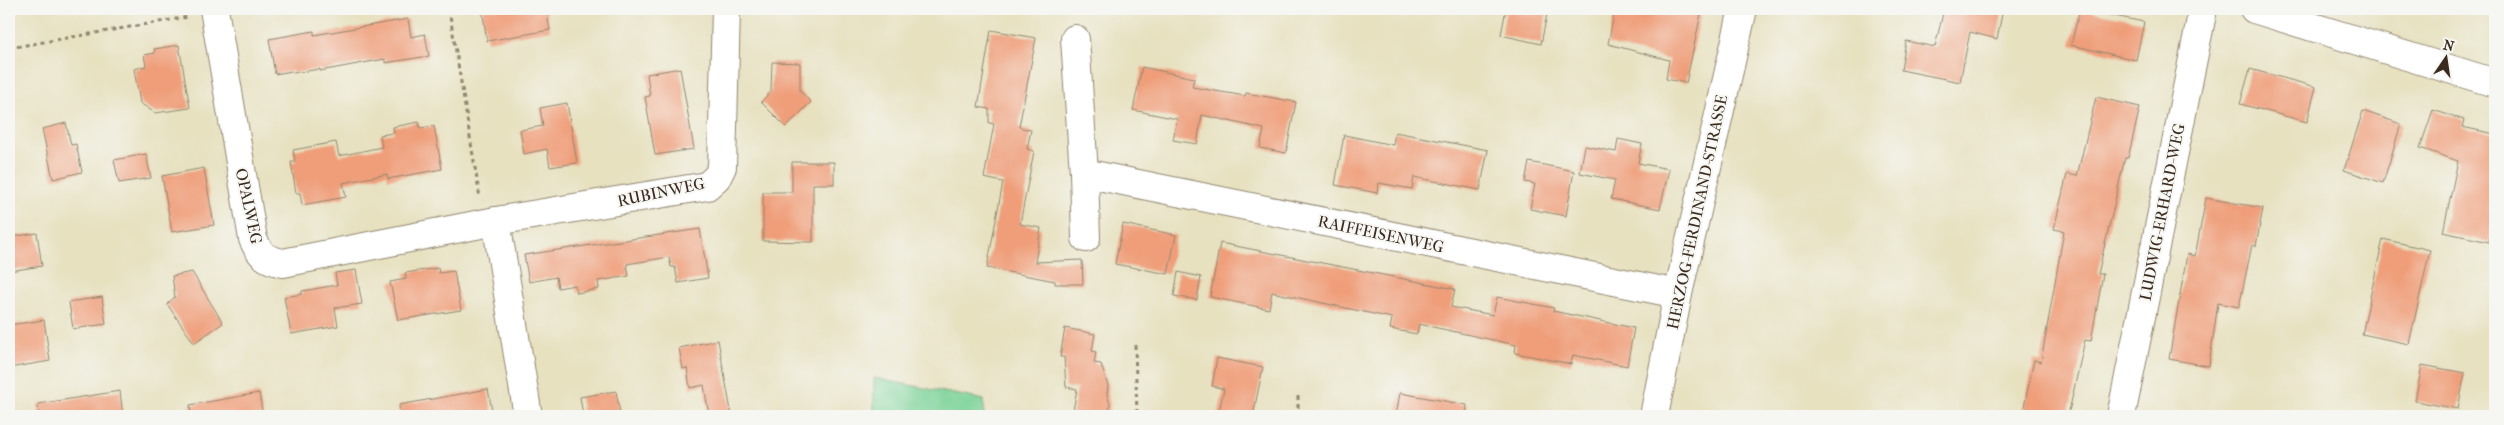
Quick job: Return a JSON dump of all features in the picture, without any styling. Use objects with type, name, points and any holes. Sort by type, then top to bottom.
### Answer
[{"type":"street","name":"RUBINWEG","points":[[496,222],[706,186],[716,177],[722,167],[724,151],[726,9]]},
{"type":"street","name":"HERZOG-FERDINAND-STRASSE","points":[[1654,416],[1678,294],[1742,9]]},
{"type":"street","name":"LUDWIG-ERHARD-WEG","points":[[2121,416],[2203,9]]},
{"type":"street","points":[[2254,9],[2495,83]]},
{"type":"street","name":"OPALWEG","points":[[202,13],[253,239],[259,252],[269,261],[283,263],[496,222]]},
{"type":"street","points":[[1075,39],[1084,173],[1086,238]]},
{"type":"street","name":"RAIFFEISENWEG","points":[[1084,173],[1678,294]]},
{"type":"street","points":[[496,222],[528,416]]},
{"type":"path","points":[[449,9],[480,202],[496,222]]},
{"type":"path","points":[[9,48],[202,13]]},
{"type":"path","points":[[1136,345],[1137,416]]},
{"type":"path","points":[[1298,396],[1298,416]]},
{"type":"green space","points":[[874,378],[984,400],[984,416],[874,416]]},
{"type":"building","points":[[482,9],[546,9],[550,30],[487,41]]},
{"type":"building","points":[[1506,9],[1548,9],[1541,44],[1501,35]]},
{"type":"building","points":[[1615,9],[1702,9],[1686,83],[1666,79],[1669,60],[1608,44]]},
{"type":"building","points":[[1944,9],[2003,9],[1997,39],[1970,32],[1960,82],[1901,70],[1906,41],[1935,47]]},
{"type":"building","points":[[2080,9],[2144,22],[2136,60],[2071,45]]},
{"type":"building","points":[[408,19],[411,37],[425,34],[429,56],[385,63],[385,59],[320,71],[320,69],[275,74],[269,39],[314,31],[314,35]]},
{"type":"building","points":[[991,30],[1036,38],[1019,127],[1031,130],[1027,149],[1034,151],[1020,224],[1041,228],[1035,262],[1082,260],[1083,284],[1055,284],[1055,281],[987,268],[1003,182],[984,178],[994,124],[989,123],[989,109],[978,107]]},
{"type":"building","points":[[179,45],[190,108],[155,113],[140,103],[134,69],[146,66],[144,55],[155,53],[154,49]]},
{"type":"building","points":[[772,62],[800,63],[800,91],[811,102],[786,127],[761,102],[771,91]]},
{"type":"building","points":[[1142,67],[1194,78],[1192,87],[1245,96],[1246,93],[1296,102],[1286,153],[1260,148],[1264,129],[1202,115],[1197,144],[1173,140],[1177,119],[1133,110]]},
{"type":"building","points":[[680,68],[694,149],[655,155],[645,97],[650,96],[647,74]]},
{"type":"building","points":[[2250,69],[2316,87],[2307,122],[2240,104]]},
{"type":"building","points":[[2096,97],[2140,107],[2128,158],[2125,158],[2098,274],[2103,274],[2091,341],[2085,340],[2068,416],[2022,416],[2034,360],[2041,362],[2064,231],[2054,229],[2067,174],[2077,176]]},
{"type":"building","points":[[567,103],[577,163],[550,167],[547,149],[524,154],[520,130],[543,126],[540,108]]},
{"type":"building","points":[[2433,110],[2464,120],[2462,127],[2495,134],[2495,215],[2489,242],[2443,232],[2458,161],[2420,148]]},
{"type":"building","points":[[2363,111],[2401,124],[2383,183],[2344,170]]},
{"type":"building","points":[[419,122],[420,128],[434,126],[442,169],[388,179],[387,174],[343,183],[346,197],[302,205],[300,193],[296,193],[291,162],[295,162],[293,150],[336,142],[339,156],[382,147],[380,135],[394,133],[393,127]]},
{"type":"building","points":[[66,123],[71,145],[76,144],[82,172],[53,179],[42,129]]},
{"type":"building","points":[[1395,132],[1488,150],[1480,190],[1414,177],[1412,189],[1379,183],[1377,193],[1335,185],[1344,135],[1393,145]]},
{"type":"building","points":[[1618,139],[1642,144],[1638,163],[1669,169],[1660,209],[1611,199],[1615,180],[1580,173],[1585,146],[1616,152]]},
{"type":"building","points":[[146,154],[151,178],[119,183],[114,160]]},
{"type":"building","points":[[792,162],[834,162],[834,184],[813,184],[813,242],[763,241],[763,192],[792,192]]},
{"type":"building","points":[[1529,162],[1574,171],[1566,216],[1530,209],[1535,184],[1525,182]]},
{"type":"building","points":[[204,168],[214,225],[172,232],[162,176]]},
{"type":"building","points":[[2206,198],[2263,208],[2256,246],[2252,245],[2239,307],[2218,303],[2209,366],[2169,359],[2187,254],[2195,256]]},
{"type":"building","points":[[1123,224],[1176,235],[1168,274],[1115,264]]},
{"type":"building","points":[[700,229],[708,278],[678,283],[675,267],[671,267],[669,257],[627,264],[629,276],[598,281],[599,289],[577,293],[575,285],[558,288],[556,277],[529,282],[524,255]]},
{"type":"building","points":[[37,233],[42,266],[9,271],[9,237]]},
{"type":"building","points":[[2383,239],[2430,250],[2409,344],[2362,334]]},
{"type":"building","points":[[1220,243],[1455,289],[1451,307],[1493,315],[1497,297],[1554,308],[1553,311],[1634,328],[1627,366],[1573,355],[1571,364],[1515,353],[1516,345],[1419,324],[1417,334],[1390,329],[1392,318],[1272,292],[1269,309],[1210,297]]},
{"type":"building","points":[[438,268],[439,273],[454,271],[461,310],[398,320],[390,282],[406,279],[405,273]]},
{"type":"building","points":[[356,270],[362,304],[335,308],[338,326],[291,334],[284,297],[302,294],[302,291],[337,285],[335,273]]},
{"type":"building","points":[[192,272],[223,323],[194,343],[167,304],[175,297],[172,276]]},
{"type":"building","points":[[1178,272],[1201,277],[1197,300],[1174,296]]},
{"type":"building","points":[[102,297],[106,324],[73,329],[69,302]]},
{"type":"building","points":[[44,320],[50,361],[9,368],[9,325]]},
{"type":"building","points":[[1065,328],[1095,334],[1092,351],[1096,352],[1094,363],[1101,364],[1108,386],[1107,394],[1110,404],[1108,416],[1072,416],[1077,389],[1066,387],[1064,357],[1060,357]]},
{"type":"building","points":[[718,340],[732,416],[709,416],[704,385],[690,388],[687,368],[683,369],[679,348]]},
{"type":"building","points":[[1217,358],[1263,367],[1253,416],[1218,416],[1224,389],[1212,386]]},
{"type":"building","points":[[2422,365],[2465,373],[2458,409],[2415,401]]},
{"type":"building","points":[[488,389],[493,416],[400,416],[399,405]]},
{"type":"building","points":[[120,391],[123,416],[39,416],[38,404]]},
{"type":"building","points":[[616,391],[620,413],[583,416],[580,397]]},
{"type":"building","points":[[259,393],[263,416],[191,416],[190,405]]},
{"type":"building","points":[[1400,393],[1467,405],[1466,416],[1396,416]]}]
